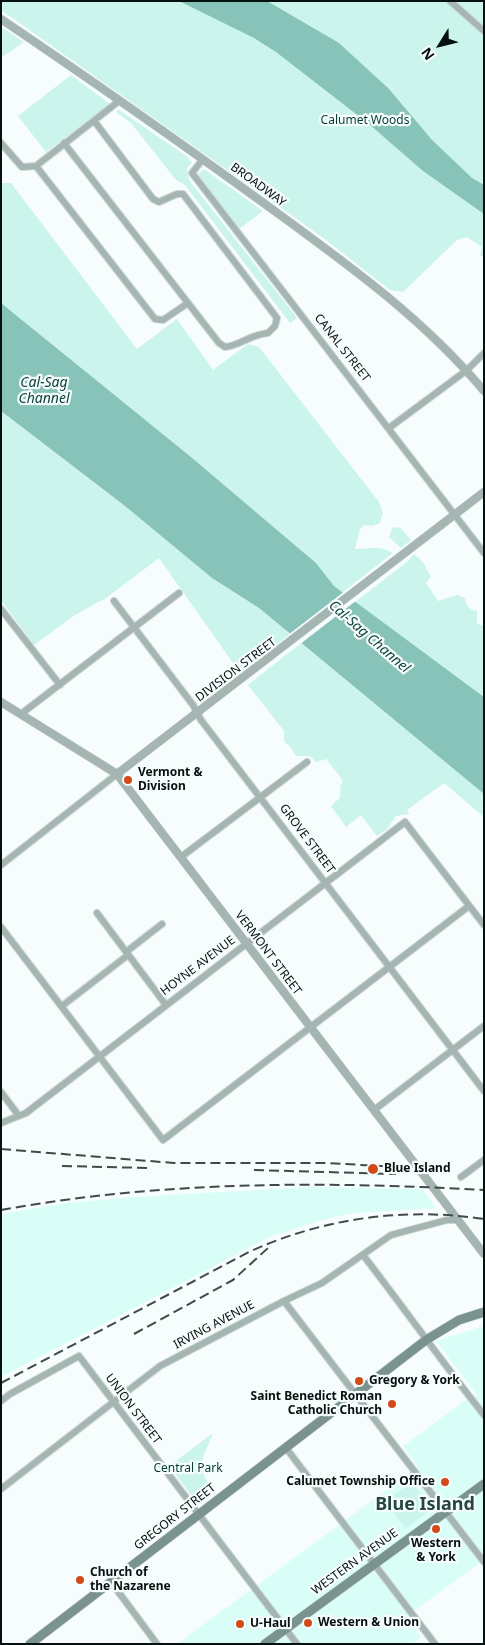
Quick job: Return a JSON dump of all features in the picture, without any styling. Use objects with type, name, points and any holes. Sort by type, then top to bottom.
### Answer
[{"type":"main road","name":"GREGORY STREET","points":[[30,1644],[426,1340],[459,1320],[484,1312]]},
{"type":"main road","name":"WESTERN AVENUE","points":[[265,1644],[484,1484]]},
{"type":"street","points":[[450,1],[484,31]]},
{"type":"street","name":"BROADWAY","points":[[1,19],[203,159],[368,279],[414,318],[467,370],[484,391]]},
{"type":"street","points":[[1,143],[22,167],[36,166],[94,122],[119,100]]},
{"type":"street","points":[[64,143],[225,348],[234,346],[250,336],[268,333],[275,326],[277,318],[183,194],[176,194],[159,202],[153,198],[94,122]]},
{"type":"street","name":"CANAL STREET","points":[[203,159],[192,173],[484,553]]},
{"type":"street","points":[[36,166],[155,319],[163,320],[188,303]]},
{"type":"street","points":[[389,428],[467,370],[484,353]]},
{"type":"street","name":"DIVISION STREET","points":[[1,865],[484,492]]},
{"type":"street","points":[[21,714],[179,593]]},
{"type":"street","name":"GROVE STREET","points":[[114,601],[484,1091]]},
{"type":"street","points":[[1,608],[60,685]]},
{"type":"street","name":"VERMONT STREET","points":[[1,702],[117,774],[484,1254]]},
{"type":"street","points":[[181,857],[307,762]]},
{"type":"street","name":"HOYNE AVENUE","points":[[1,1123],[19,1116],[100,1056],[405,822],[469,906]]},
{"type":"street","points":[[1,927],[163,1140],[469,906],[484,925]]},
{"type":"street","points":[[97,913],[166,1005]]},
{"type":"street","points":[[62,1006],[162,924]]},
{"type":"street","points":[[374,1110],[484,1026]]},
{"type":"street","points":[[1,1092],[19,1116]]},
{"type":"street","points":[[461,1177],[484,1160]]},
{"type":"street","name":"IRVING AVENUE","points":[[1,1489],[160,1366],[322,1283],[379,1242],[402,1231],[447,1220],[458,1220]]},
{"type":"street","points":[[363,1255],[484,1415]]},
{"type":"street","points":[[284,1301],[484,1562]]},
{"type":"street","name":"UNION STREET","points":[[1,1401],[10,1394],[78,1356],[297,1644]]},
{"type":"street","points":[[286,1448],[435,1644]]},
{"type":"street","points":[[111,1582],[157,1644]]},
{"type":"shaded area","points":[[312,1187],[422,1189],[436,1208],[353,1213],[322,1220],[270,1237],[1,1377],[1,1214],[67,1203],[133,1197]]},
{"type":"shaded area","points":[[484,1326],[484,1560],[407,1616],[421,1637],[412,1644],[177,1644],[418,1467],[403,1446],[466,1400],[477,1395],[436,1341]]},
{"type":"green space","name":"Calumet Woods","points":[[1,1],[480,1],[484,4],[484,257],[480,255],[482,247],[467,237],[457,240],[403,292],[390,290],[322,237],[1,10]]},
{"type":"green space","points":[[1,27],[24,42],[1,58]]},
{"type":"green space","points":[[71,75],[110,104],[46,152],[18,116]]},
{"type":"green space","points":[[119,110],[188,157],[192,163],[187,168],[189,180],[297,318],[290,323],[185,185],[176,180],[131,123],[116,112]]},
{"type":"green space","points":[[204,169],[263,211],[239,229],[199,178],[199,173]]},
{"type":"green space","points":[[1,183],[11,183],[137,349],[177,319],[213,370],[248,344],[259,347],[379,502],[383,513],[380,523],[372,526],[365,525],[360,529],[355,549],[379,548],[393,553],[343,592],[334,586],[316,563],[191,457],[1,303]]},
{"type":"green space","points":[[1,411],[125,506],[212,578],[259,608],[290,634],[240,673],[159,558],[106,598],[75,615],[34,645],[1,600]]},
{"type":"green space","points":[[398,527],[411,540],[401,548],[389,537],[392,528]]},
{"type":"green space","points":[[414,554],[423,562],[431,577],[426,583],[438,601],[457,595],[465,598],[468,607],[477,611],[477,624],[484,626],[484,697],[355,602],[408,561]]},
{"type":"green space","points":[[301,643],[484,794],[484,817],[444,783],[407,810],[409,814],[396,816],[387,829],[377,836],[361,815],[346,827],[331,806],[340,798],[340,786],[343,782],[339,775],[327,759],[316,762],[310,756],[296,756],[290,746],[284,742],[284,731],[248,685]]},
{"type":"green space","name":"Central Park","points":[[213,1433],[203,1457],[202,1472],[213,1491],[197,1503],[169,1466]]},
{"type":"green space","points":[[412,1482],[432,1509],[406,1528],[385,1501]]},
{"type":"water","points":[[179,1],[267,1],[339,43],[389,89],[432,140],[472,178],[484,185],[484,214],[423,171],[369,124],[276,52],[254,38]]},
{"type":"water","name":"Cal-Sag Channel","points":[[1,303],[191,457],[316,563],[334,586],[484,697],[484,794],[259,608],[212,578],[125,506],[1,411]]},
{"type":"pier","points":[[345,591],[357,600],[299,645],[288,635]]},
{"type":"railway","points":[[1,1149],[174,1163],[327,1163],[397,1167]]},
{"type":"railway","points":[[62,1166],[149,1168]]},
{"type":"railway","points":[[254,1170],[396,1174]]},
{"type":"railway","points":[[1,1210],[121,1193],[242,1186],[363,1185],[484,1190]]},
{"type":"railway","points":[[1,1383],[249,1252],[277,1240],[335,1223],[364,1218],[424,1214],[484,1219]]},
{"type":"railway","points":[[134,1334],[233,1280],[268,1248]]},
{"type":"place","name":"Vermont & Division","points":[[128,780]]},
{"type":"place","name":"Blue Island","points":[[373,1169]]},
{"type":"place","name":"Gregory & York","points":[[359,1381]]},
{"type":"place","name":"Saint Benedict Roman Catholic Church","points":[[392,1404]]},
{"type":"place","name":"Calumet Township Office","points":[[445,1482]]},
{"type":"place","name":"Western & York","points":[[436,1529]]},
{"type":"place","name":"Church of the Nazarene","points":[[80,1580]]},
{"type":"place","name":"Western & Union","points":[[308,1623]]},
{"type":"place","name":"U-Haul","points":[[240,1624]]},
{"type":"district","name":"Blue Island","points":[[425,1505]]}]
